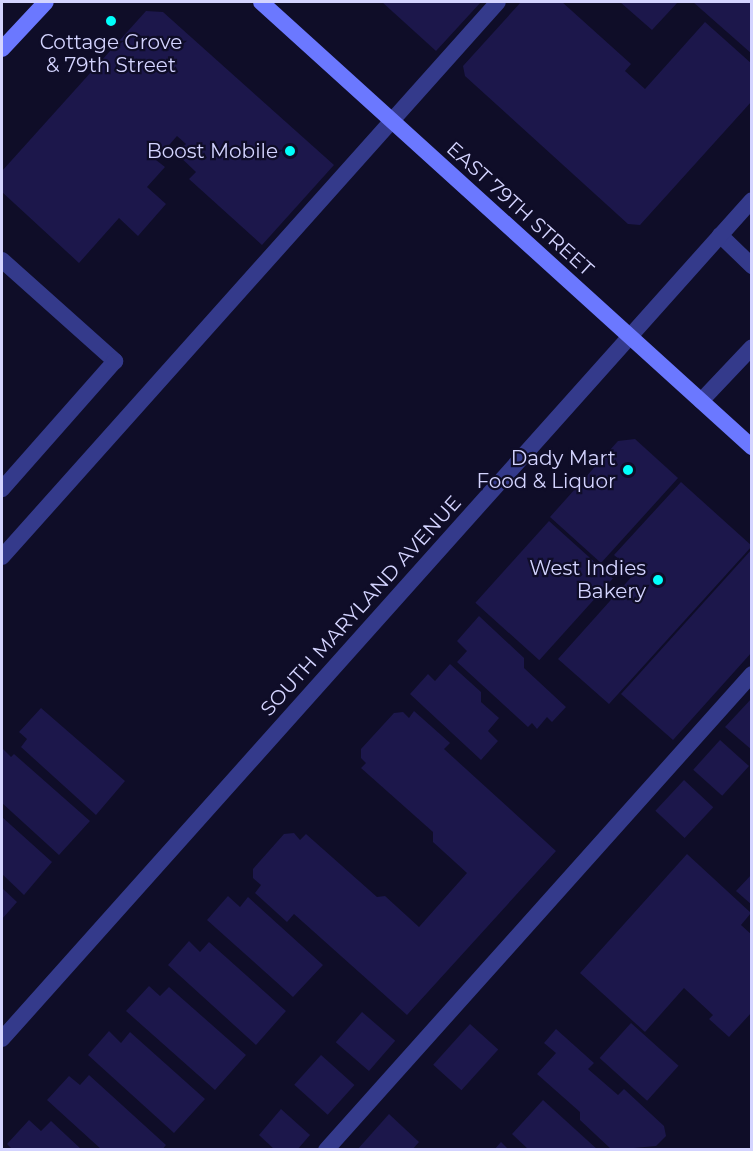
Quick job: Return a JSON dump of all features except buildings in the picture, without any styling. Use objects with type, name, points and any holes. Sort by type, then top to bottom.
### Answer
[{"type":"main road","points":[[2,49],[46,2]]},
{"type":"main road","name":"EAST 79TH STREET","points":[[261,2],[752,447]]},
{"type":"street","points":[[2,557],[498,2]]},
{"type":"street","name":"SOUTH MARYLAND AVENUE","points":[[2,1039],[752,200]]},
{"type":"street","points":[[720,235],[752,266]]},
{"type":"street","points":[[2,260],[115,361],[2,489]]},
{"type":"street","points":[[701,401],[752,347]]},
{"type":"street","points":[[326,1149],[752,674]]},
{"type":"place","name":"Cottage Grove & 79th Street","points":[[111,21]]},
{"type":"place","name":"Boost Mobile","points":[[290,151]]},
{"type":"place","name":"Dady Mart Food & Liquor","points":[[628,470]]},
{"type":"place","name":"West Indies Bakery","points":[[658,580]]}]
